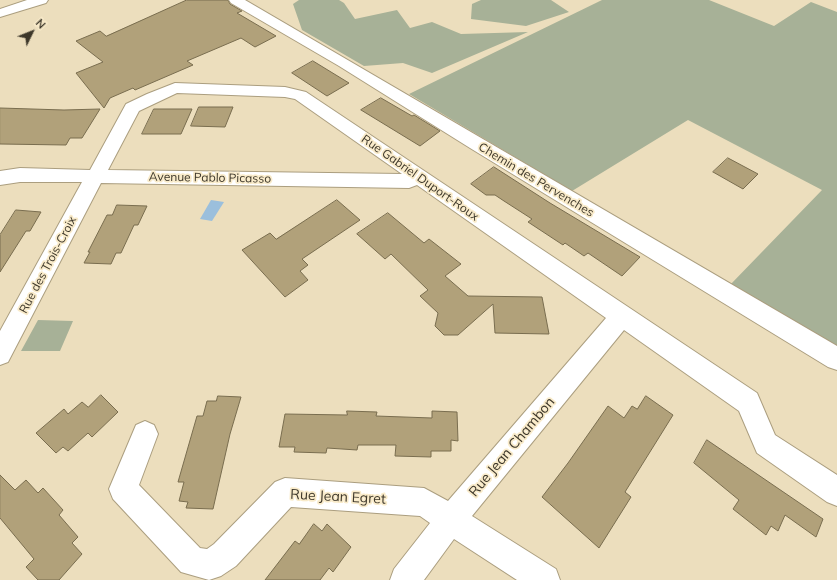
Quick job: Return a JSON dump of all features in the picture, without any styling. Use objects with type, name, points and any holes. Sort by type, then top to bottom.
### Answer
[{"type":"street","points":[[0,13],[41,0]]},
{"type":"street","name":"Chemin des Pervenches","points":[[236,0],[344,63],[483,148],[837,359]]},
{"type":"street","name":"Rue Gabriel Duport-Roux","points":[[95,177],[132,108],[175,88],[285,92],[300,95],[748,402],[766,444],[837,492]]},
{"type":"street","name":"Avenue Pablo Picasso","points":[[0,178],[20,175],[409,181],[419,177]]},
{"type":"street","name":"Rue des Trois-Croix","points":[[0,354],[95,177]]},
{"type":"street","name":"Rue Jean Chambon","points":[[405,580],[452,519],[622,316]]},
{"type":"street","name":"Rue Jean Egret","points":[[145,434],[123,489],[192,561],[210,565],[225,555],[285,492],[424,502],[452,519]]},
{"type":"street","points":[[452,519],[545,580]]},
{"type":"green space","points":[[299,0],[339,0],[344,3],[355,19],[397,10],[410,28],[432,22],[461,34],[528,32],[432,73],[403,63],[364,66],[302,30],[293,4]]},
{"type":"green space","points":[[481,0],[551,0],[569,12],[526,26],[471,19],[472,4]]},
{"type":"green space","points":[[602,0],[709,0],[774,26],[811,2],[837,12],[837,355],[730,285],[822,190],[688,120],[572,191],[409,94]]},
{"type":"green space","points":[[38,320],[73,321],[60,351],[21,351]]},
{"type":"water","points":[[211,200],[224,202],[212,221],[200,219]]},
{"type":"building","points":[[187,0],[228,0],[230,4],[242,11],[237,13],[276,36],[255,47],[241,38],[187,61],[193,65],[135,90],[133,88],[110,98],[104,108],[76,73],[103,62],[76,41],[100,31],[106,36]]},
{"type":"building","points":[[313,61],[349,83],[327,96],[292,73]]},
{"type":"building","points":[[381,98],[412,116],[414,115],[440,131],[420,146],[361,110]]},
{"type":"building","points":[[199,107],[233,107],[225,127],[191,126]]},
{"type":"building","points":[[0,108],[64,110],[100,109],[82,138],[70,138],[66,145],[0,144]]},
{"type":"building","points":[[154,109],[192,109],[181,134],[142,134]]},
{"type":"building","points":[[728,158],[758,174],[743,189],[713,172]]},
{"type":"building","points":[[494,167],[550,203],[640,257],[622,276],[588,253],[584,256],[565,243],[563,245],[528,222],[532,219],[495,195],[486,195],[471,184]]},
{"type":"building","points":[[337,200],[360,220],[302,259],[308,265],[300,271],[308,280],[285,297],[242,250],[270,233],[276,239]]},
{"type":"building","points":[[117,205],[147,206],[138,225],[134,225],[121,253],[116,253],[111,264],[84,263],[107,215],[112,215]]},
{"type":"building","points":[[16,210],[41,212],[30,231],[26,231],[0,272],[0,235]]},
{"type":"building","points":[[388,213],[424,243],[429,239],[461,264],[445,276],[468,296],[542,297],[549,334],[495,333],[493,304],[458,335],[444,335],[435,326],[438,313],[420,296],[428,290],[391,254],[385,259],[357,234]]},
{"type":"building","points":[[101,395],[118,412],[92,437],[88,433],[68,451],[63,447],[56,453],[36,433],[64,409],[68,414],[82,402],[88,407]]},
{"type":"building","points":[[218,396],[241,397],[230,434],[213,509],[186,508],[188,502],[179,501],[184,482],[178,482],[197,416],[203,416],[207,401],[216,401]]},
{"type":"building","points":[[646,396],[673,415],[625,492],[631,497],[599,548],[542,497],[608,406],[624,418],[632,406],[637,409]]},
{"type":"building","points":[[347,411],[377,412],[376,416],[432,418],[432,411],[457,412],[458,441],[451,440],[451,451],[431,451],[431,457],[395,456],[396,445],[358,445],[357,450],[327,448],[326,453],[294,452],[295,447],[279,447],[285,414],[347,415]]},
{"type":"building","points":[[707,440],[823,519],[816,537],[785,515],[778,531],[771,526],[766,535],[733,509],[739,500],[694,463]]},
{"type":"building","points":[[0,475],[15,490],[26,480],[38,493],[43,488],[63,510],[59,515],[78,537],[72,543],[82,554],[59,580],[38,580],[26,567],[34,559],[0,518]]},
{"type":"building","points":[[314,524],[322,531],[327,524],[351,547],[333,572],[329,568],[320,580],[265,580],[295,541],[299,544]]}]
